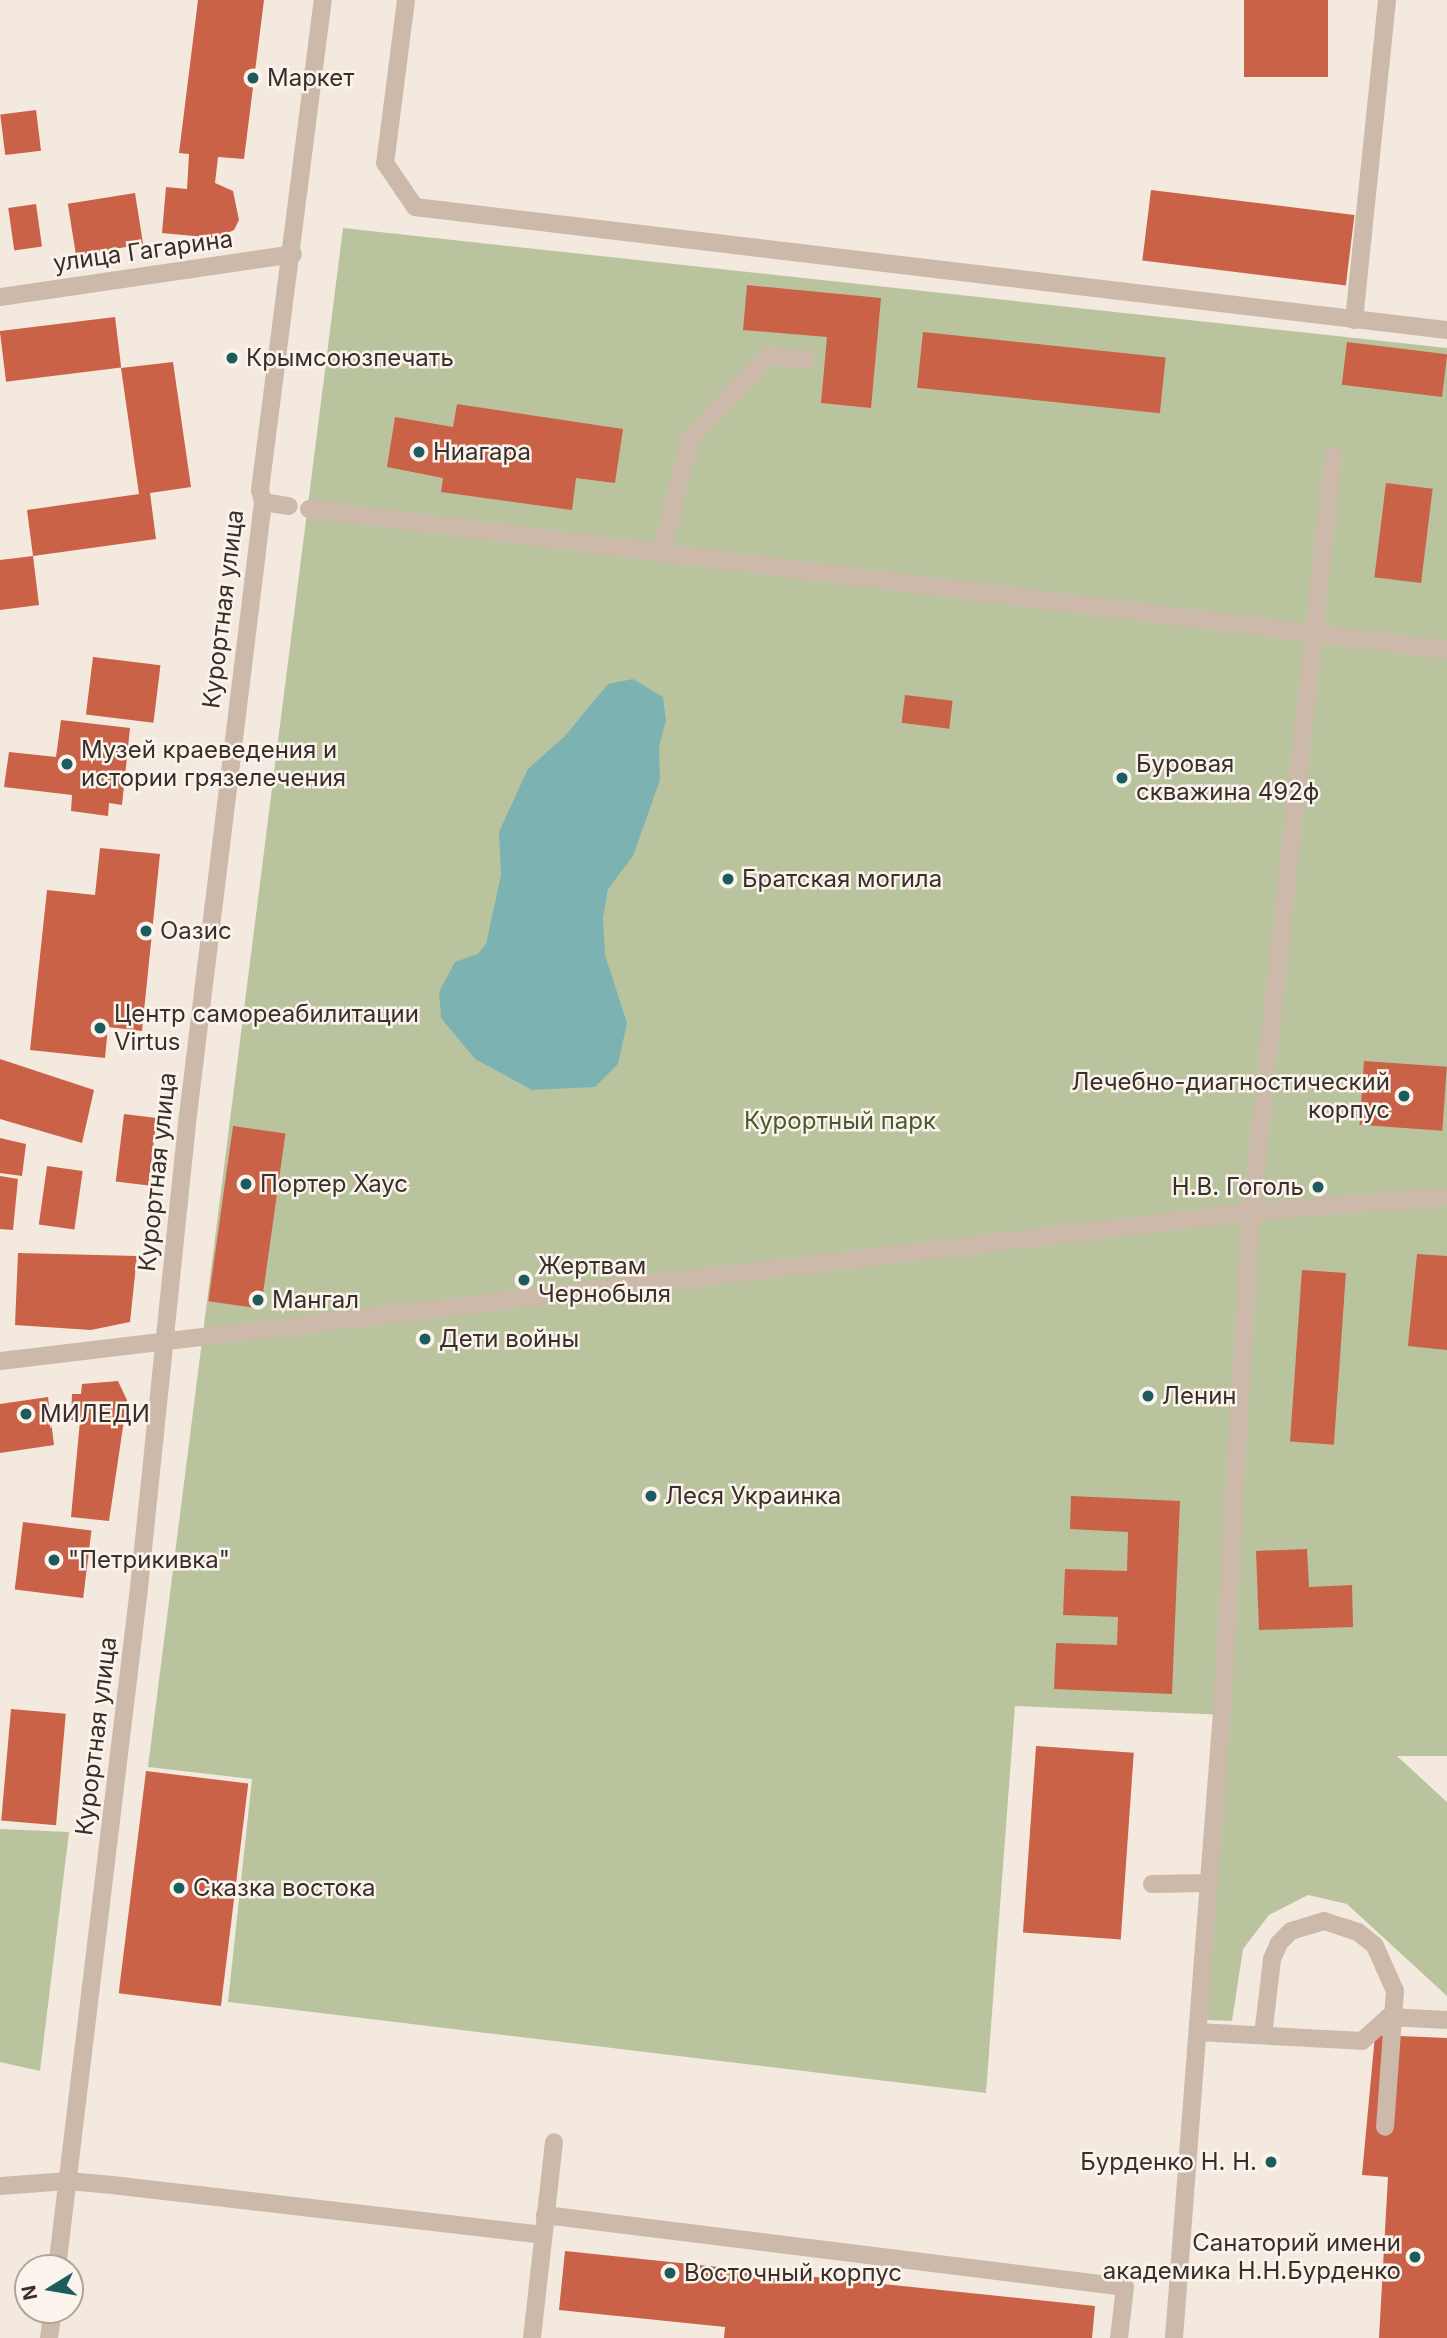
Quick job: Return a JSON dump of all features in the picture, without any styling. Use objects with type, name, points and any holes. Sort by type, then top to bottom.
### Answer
[{"type":"street","name":"Курортная улица","points":[[59,2254],[139,1588],[246,615],[263,502],[260,490],[293,254],[323,0]]},
{"type":"street","points":[[406,0],[385,163],[415,207],[1447,330]]},
{"type":"street","points":[[1354,320],[1387,0]]},
{"type":"street","name":"улица Гагарина","points":[[0,297],[293,254]]},
{"type":"street","points":[[660,554],[691,439],[768,356],[806,359]]},
{"type":"street","points":[[1174,2338],[1209,1883],[1251,1212],[1333,456]]},
{"type":"street","points":[[263,502],[289,506]]},
{"type":"street","points":[[309,509],[1312,636],[1447,650]]},
{"type":"street","points":[[0,1361],[1251,1212],[1447,1197]]},
{"type":"street","points":[[1152,1884],[1209,1883]]},
{"type":"street","points":[[1263,2035],[1266,1993],[1279,1943],[1299,1928],[1324,1922],[1343,1923],[1375,1946],[1395,1991],[1385,2127]]},
{"type":"street","points":[[1198,2032],[1362,2041],[1388,2017],[1447,2020]]},
{"type":"street","points":[[532,2338],[554,2142]]},
{"type":"street","points":[[0,2186],[68,2181],[543,2235]]},
{"type":"street","points":[[545,2216],[1125,2287],[1119,2338]]},
{"type":"green space","name":"Курортный парк","points":[[343,228],[1447,348],[1447,1756],[1397,1756],[1447,1802],[1447,1996],[1347,1904],[1308,1895],[1269,1915],[1243,1949],[1232,2021],[1206,2020],[1226,1715],[1015,1706],[986,2093],[228,2002],[252,1779],[148,1767]]},
{"type":"green space","points":[[0,1829],[69,1832],[40,2071],[0,2062]]},
{"type":"water","points":[[633,679],[663,697],[666,720],[659,747],[660,780],[633,856],[608,889],[603,918],[605,955],[627,1023],[618,1064],[595,1087],[532,1090],[475,1059],[441,1018],[439,992],[455,962],[478,954],[486,944],[501,875],[499,832],[528,769],[565,736],[608,684]]},
{"type":"building","points":[[198,0],[264,0],[244,159],[218,157],[215,183],[233,191],[239,220],[234,230],[216,238],[162,233],[166,187],[187,189],[189,154],[179,153]]},
{"type":"building","points":[[1244,0],[1328,0],[1328,77],[1244,77]]},
{"type":"building","points":[[36,110],[41,151],[5,155],[0,114]]},
{"type":"building","points":[[1151,190],[1354,215],[1346,285],[1142,260]]},
{"type":"building","points":[[135,193],[143,244],[76,255],[68,204]]},
{"type":"building","points":[[36,204],[42,247],[14,250],[8,208]]},
{"type":"building","points":[[747,285],[881,298],[871,408],[821,403],[827,337],[743,330]]},
{"type":"building","points":[[115,317],[121,368],[6,382],[0,331]]},
{"type":"building","points":[[923,332],[1166,358],[1160,413],[917,388]]},
{"type":"building","points":[[1347,342],[1447,354],[1442,397],[1342,385]]},
{"type":"building","points":[[173,362],[191,487],[150,493],[156,539],[33,556],[27,510],[139,494],[121,368]]},
{"type":"building","points":[[457,404],[623,429],[615,483],[576,478],[572,510],[441,492],[443,478],[387,467],[395,417],[453,427]]},
{"type":"building","points":[[1386,483],[1433,489],[1421,583],[1374,577]]},
{"type":"building","points":[[33,556],[39,605],[0,610],[0,560]]},
{"type":"building","points":[[93,657],[160,665],[153,723],[86,715]]},
{"type":"building","points":[[905,695],[953,701],[949,729],[902,723]]},
{"type":"building","name":"Музей краеведения и истории грязелечения","points":[[61,720],[130,728],[122,805],[109,803],[108,816],[71,811],[72,795],[4,787],[9,752],[56,757]]},
{"type":"building","points":[[100,848],[160,854],[142,1031],[108,1027],[105,1058],[30,1050],[47,890],[95,895]]},
{"type":"building","points":[[0,1059],[94,1090],[82,1143],[0,1119]]},
{"type":"building","name":"Лечебно-диагностический корпус","points":[[1364,1061],[1447,1067],[1442,1131],[1360,1125]]},
{"type":"building","points":[[124,1114],[157,1118],[148,1186],[116,1181]]},
{"type":"building","points":[[233,1126],[285,1133],[261,1309],[208,1301]]},
{"type":"building","points":[[0,1138],[26,1144],[22,1176],[0,1173]]},
{"type":"building","points":[[47,1166],[83,1171],[74,1229],[39,1224]]},
{"type":"building","points":[[0,1176],[18,1179],[13,1230],[0,1229]]},
{"type":"building","points":[[18,1253],[137,1256],[130,1322],[91,1330],[15,1325]]},
{"type":"building","points":[[1417,1254],[1447,1256],[1447,1350],[1408,1346]]},
{"type":"building","points":[[1302,1270],[1346,1273],[1334,1445],[1290,1442]]},
{"type":"building","points":[[118,1381],[127,1400],[109,1521],[71,1517],[80,1421],[71,1420],[72,1394],[81,1394],[82,1384]]},
{"type":"building","points":[[48,1397],[54,1445],[0,1453],[0,1404]]},
{"type":"building","points":[[1071,1496],[1180,1501],[1172,1694],[1054,1689],[1056,1643],[1117,1645],[1118,1617],[1063,1615],[1065,1569],[1127,1571],[1128,1532],[1070,1529]]},
{"type":"building","name":"\"Петрикивка\"","points":[[23,1522],[91,1530],[83,1598],[15,1589]]},
{"type":"building","points":[[1307,1549],[1309,1587],[1352,1585],[1353,1627],[1259,1630],[1256,1551]]},
{"type":"building","points":[[11,1709],[66,1714],[56,1825],[1,1821]]},
{"type":"building","points":[[1036,1746],[1134,1753],[1121,1939],[1023,1933]]},
{"type":"building","points":[[146,1771],[248,1784],[221,2006],[119,1993]]},
{"type":"building","name":"Санаторий имени академика Н.Н.Бурденко","points":[[1375,2035],[1447,2038],[1447,2338],[1379,2338],[1388,2177],[1362,2175]]},
{"type":"building","name":"Восточный корпус","points":[[565,2251],[1095,2306],[1092,2338],[724,2338],[725,2327],[559,2310]]},
{"type":"place","name":"Маркет","points":[[253,78]]},
{"type":"place","name":"Крымсоюзпечать","points":[[232,358]]},
{"type":"place","name":"Ниагара","points":[[419,452]]},
{"type":"place","name":"Музей краеведения и истории грязелечения","points":[[67,764]]},
{"type":"place","name":"Буровая скважина 492ф","points":[[1122,778]]},
{"type":"place","name":"Братская могила","points":[[728,879]]},
{"type":"place","name":"Оазис","points":[[146,931]]},
{"type":"place","name":"Центр самореабилитации Virtus","points":[[100,1028]]},
{"type":"place","name":"Лечебно-диагностический корпус","points":[[1404,1096]]},
{"type":"place","name":"Портер Хаус","points":[[246,1184]]},
{"type":"place","name":"Н.В. Гоголь","points":[[1318,1187]]},
{"type":"place","name":"Жертвам Чернобыля","points":[[524,1280]]},
{"type":"place","name":"Мангал","points":[[258,1300]]},
{"type":"place","name":"Дети войны","points":[[425,1339]]},
{"type":"place","name":"Ленин","points":[[1148,1396]]},
{"type":"place","name":"МИЛЕДИ","points":[[26,1414]]},
{"type":"place","name":"Леся Украинка","points":[[651,1496]]},
{"type":"place","name":"\"Петрикивка\"","points":[[54,1560]]},
{"type":"place","name":"Сказка востока","points":[[179,1888]]},
{"type":"place","name":"Бурденко Н. Н.","points":[[1271,2162]]},
{"type":"place","name":"Санаторий имени академика Н.Н.Бурденко","points":[[1415,2257]]},
{"type":"place","name":"Восточный корпус","points":[[670,2273]]}]
